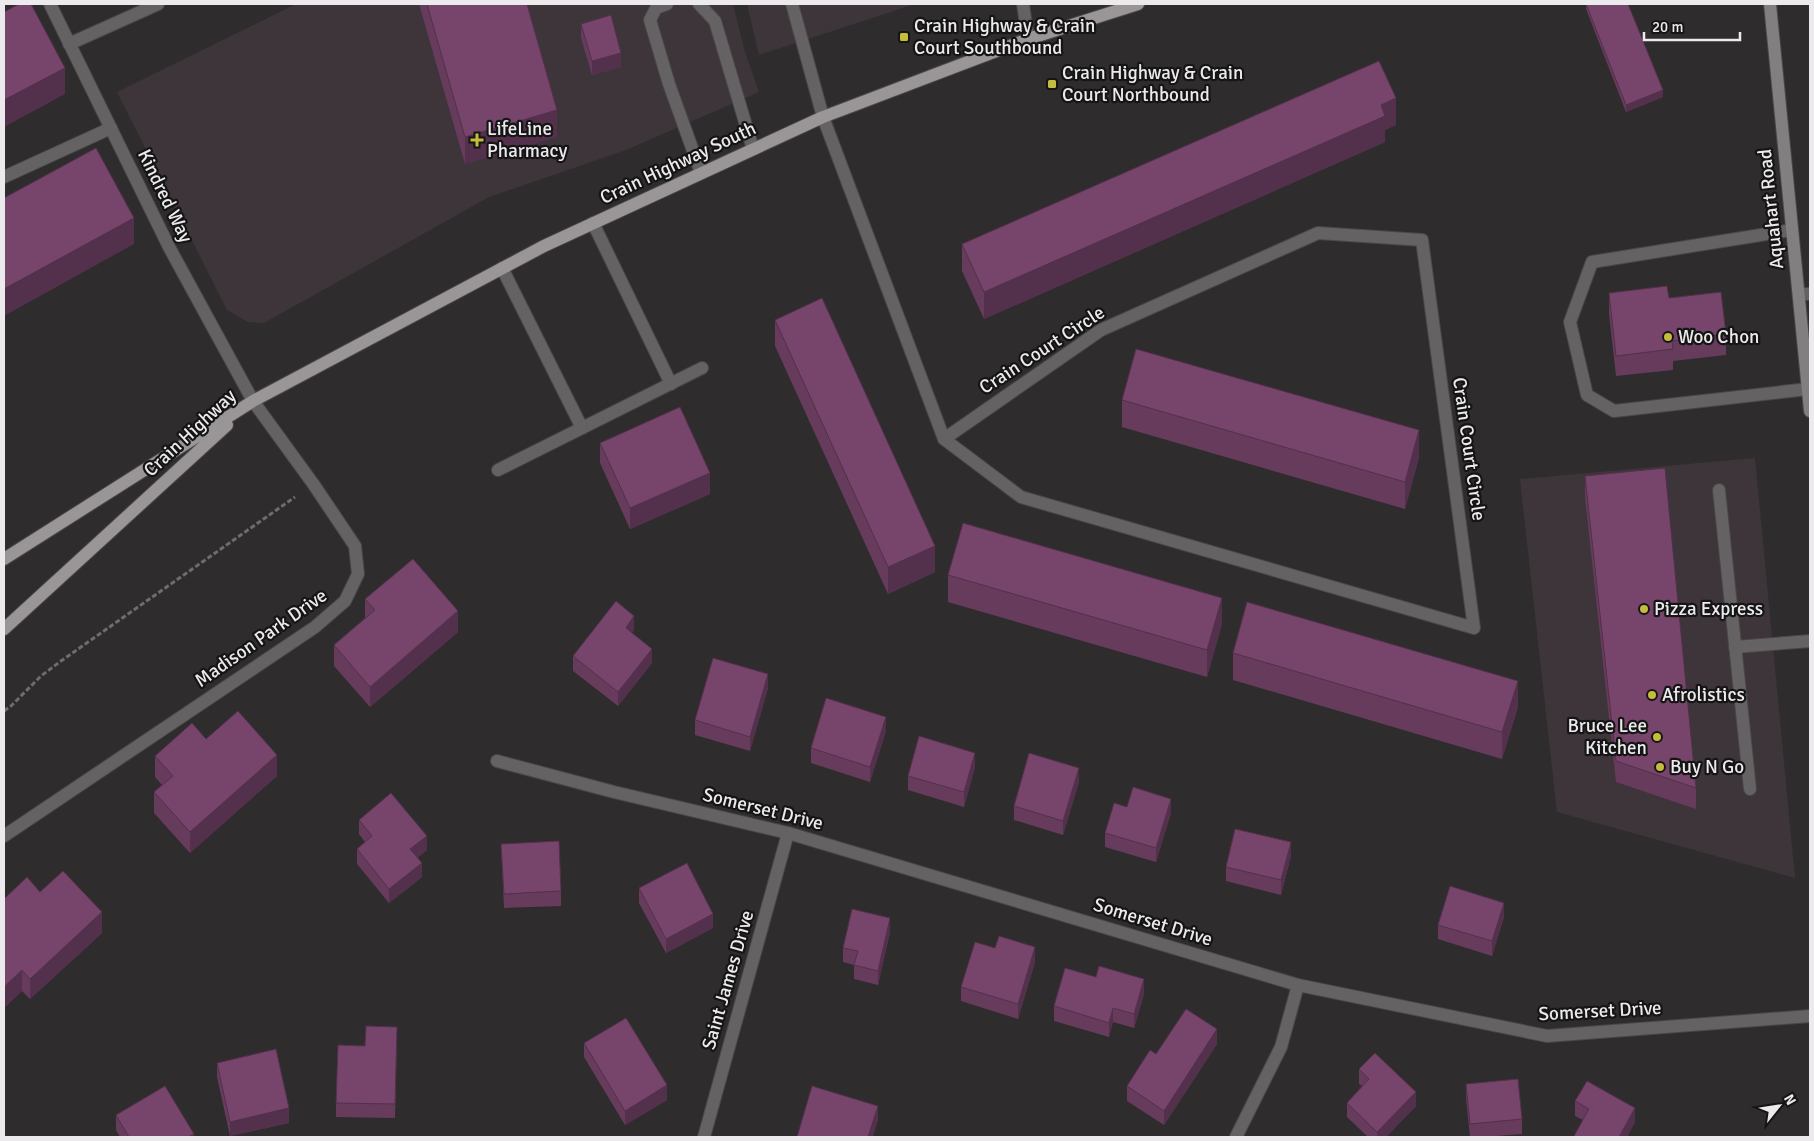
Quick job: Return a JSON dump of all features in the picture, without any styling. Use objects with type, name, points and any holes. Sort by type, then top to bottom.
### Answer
[{"type":"main road","name":"Crain Highway South","points":[[253,401],[544,246],[823,117],[1109,8],[1138,4]]},
{"type":"main road","name":"Crain Highway","points":[[4,559],[253,401]]},
{"type":"main road","name":"Crain Highway","points":[[4,629],[253,401]]},
{"type":"street","name":"Kindred Way","points":[[50,4],[169,247],[253,401]]},
{"type":"street","points":[[69,44],[158,4]]},
{"type":"street","points":[[668,4],[656,8],[650,20],[669,84],[701,173]]},
{"type":"street","points":[[699,4],[715,21],[753,149]]},
{"type":"street","points":[[792,4],[823,117],[944,439]]},
{"type":"street","points":[[1023,4],[1028,39]]},
{"type":"street","name":"Aquahart Road","points":[[1770,4],[1792,230],[1805,294],[1810,410]]},
{"type":"street","points":[[4,177],[111,128]]},
{"type":"street","points":[[593,223],[671,384]]},
{"type":"street","points":[[1792,230],[1592,262],[1570,322],[1587,395],[1614,411],[1808,390]]},
{"type":"street","name":"Crain Court Circle","points":[[1318,233],[1422,240],[1474,628],[1021,497],[944,439],[1102,330],[1318,233]]},
{"type":"street","points":[[502,268],[582,428]]},
{"type":"street","points":[[498,470],[702,368]]},
{"type":"street","name":"Madison Park Drive","points":[[4,836],[315,627],[345,601],[358,574],[354,546],[314,485],[253,401]]},
{"type":"street","points":[[1719,490],[1750,789]]},
{"type":"street","points":[[1735,647],[1810,641]]},
{"type":"street","name":"Somerset Drive","points":[[497,760],[614,792],[788,833],[1298,985],[1547,1036],[1810,1016]]},
{"type":"street","name":"Saint James Drive","points":[[704,1137],[788,833]]},
{"type":"street","points":[[1236,1137],[1281,1047],[1298,985]]},
{"type":"path","points":[[4,711],[41,676],[61,661],[314,485]]},
{"type":"shaded area","points":[[296,4],[733,4],[745,52],[759,92],[626,150],[489,197],[264,323],[248,322],[227,310],[117,92]]},
{"type":"shaded area","points":[[747,4],[915,4],[759,55]]},
{"type":"shaded area","points":[[1755,458],[1795,878],[1557,812],[1520,479]]},
{"type":"building","points":[[19,4],[31,4],[65,68],[4,100],[4,12]]},
{"type":"building","points":[[427,4],[527,4],[557,110],[465,137]]},
{"type":"building","points":[[1586,4],[1628,4],[1663,90],[1626,105]]},
{"type":"building","points":[[611,15],[621,53],[592,61],[581,24]]},
{"type":"building","points":[[1379,61],[1396,98],[1381,105],[1385,116],[984,292],[962,244]]},
{"type":"building","points":[[96,148],[134,218],[4,289],[4,198]]},
{"type":"building","points":[[1667,286],[1669,298],[1721,292],[1726,334],[1672,341],[1673,349],[1616,356],[1609,293]]},
{"type":"building","points":[[822,298],[935,546],[888,567],[775,320]]},
{"type":"building","points":[[1136,349],[1419,430],[1405,482],[1122,400]]},
{"type":"building","points":[[680,407],[710,473],[630,508],[600,443]]},
{"type":"building","points":[[1665,468],[1696,788],[1616,761],[1585,476]]},
{"type":"building","points":[[963,523],[1222,598],[1207,650],[948,575]]},
{"type":"building","points":[[413,559],[458,611],[370,687],[334,645],[375,610],[365,599]]},
{"type":"building","points":[[616,601],[634,616],[626,628],[652,649],[618,692],[573,656]]},
{"type":"building","points":[[1247,602],[1518,681],[1502,732],[1233,653]]},
{"type":"building","points":[[713,658],[768,674],[750,737],[695,720]]},
{"type":"building","points":[[826,698],[886,717],[870,767],[811,748]]},
{"type":"building","points":[[238,711],[277,755],[190,832],[154,792],[173,776],[155,756],[192,723],[206,739]]},
{"type":"building","points":[[919,736],[975,753],[964,792],[908,776]]},
{"type":"building","points":[[1029,753],[1079,768],[1063,821],[1014,806]]},
{"type":"building","points":[[1133,787],[1171,799],[1156,848],[1105,833],[1114,803],[1127,807]]},
{"type":"building","points":[[391,793],[427,836],[410,849],[422,863],[389,889],[357,849],[372,836],[359,820]]},
{"type":"building","points":[[1235,829],[1291,842],[1281,880],[1226,867]]},
{"type":"building","points":[[559,841],[561,891],[504,894],[501,844]]},
{"type":"building","points":[[687,863],[713,914],[666,939],[639,888]]},
{"type":"building","points":[[63,871],[102,912],[30,979],[22,970],[4,987],[4,899],[27,877],[40,892]]},
{"type":"building","points":[[1450,886],[1504,903],[1492,941],[1438,925]]},
{"type":"building","points":[[852,909],[890,918],[878,971],[854,965],[858,951],[843,948]]},
{"type":"building","points":[[999,936],[1035,947],[1018,1004],[961,987],[975,942],[995,948]]},
{"type":"building","points":[[1099,966],[1144,979],[1134,1014],[1113,1008],[1109,1023],[1054,1006],[1065,968],[1096,977]]},
{"type":"building","points":[[1186,1009],[1217,1029],[1164,1111],[1127,1086],[1150,1050],[1156,1054]]},
{"type":"building","points":[[626,1018],[667,1085],[625,1111],[584,1043]]},
{"type":"building","points":[[366,1026],[397,1027],[395,1104],[336,1103],[338,1045],[365,1046]]},
{"type":"building","points":[[276,1049],[289,1108],[230,1122],[217,1063]]},
{"type":"building","points":[[1375,1053],[1416,1092],[1377,1132],[1347,1103],[1369,1079],[1359,1069]]},
{"type":"building","points":[[1518,1079],[1522,1119],[1470,1124],[1466,1084]]},
{"type":"building","points":[[1587,1081],[1635,1108],[1619,1137],[1574,1136],[1589,1109],[1575,1101]]},
{"type":"building","points":[[165,1086],[194,1134],[188,1137],[129,1137],[116,1115]]},
{"type":"building","points":[[812,1086],[878,1106],[868,1137],[797,1137]]},
{"type":"place","name":"Crain Highway & Crain Court Southbound","points":[[904,37]]},
{"type":"place","name":"Crain Highway & Crain Court Northbound","points":[[1052,84]]},
{"type":"place","name":"LifeLine Pharmacy","points":[[477,140]]},
{"type":"place","name":"Woo Chon","points":[[1668,337]]},
{"type":"place","name":"Pizza Express","points":[[1644,609]]},
{"type":"place","name":"Afrolistics","points":[[1652,695]]},
{"type":"place","name":"Bruce Lee Kitchen","points":[[1657,737]]},
{"type":"place","name":"Buy N Go","points":[[1660,767]]}]
